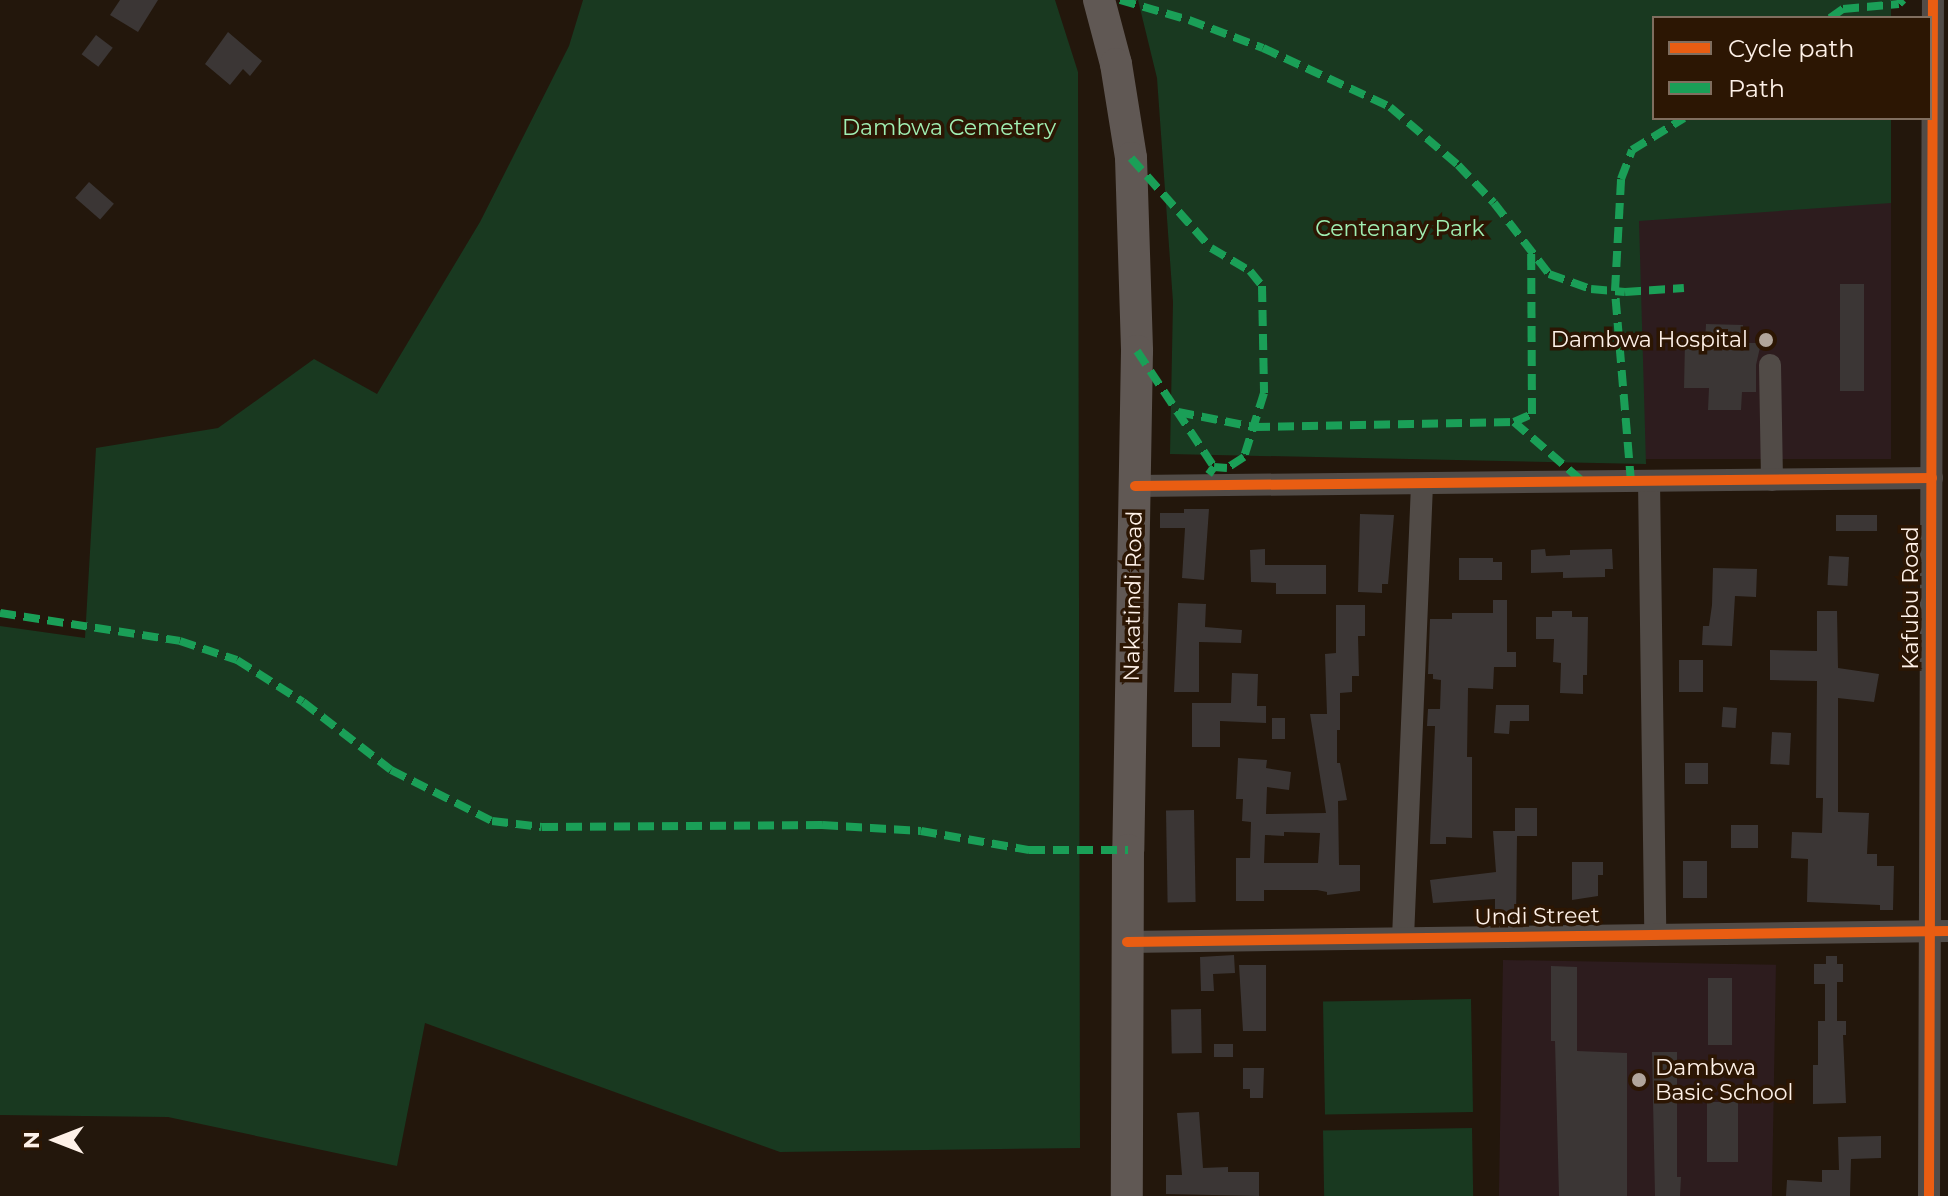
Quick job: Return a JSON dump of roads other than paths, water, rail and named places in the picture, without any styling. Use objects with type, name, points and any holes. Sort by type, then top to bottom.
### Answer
[{"type":"highway","name":"Nakatindi Road","points":[[1099,0],[1116,64],[1131,158],[1137,351],[1127,942],[1127,1196]]},
{"type":"street","name":"Kafubu Road","points":[[1929,1196],[1940,931],[1940,596],[1932,478],[1933,0]]},
{"type":"street","points":[[1770,365],[1772,480]]},
{"type":"street","points":[[1135,486],[1932,478]]},
{"type":"street","points":[[1649,481],[1655,935]]},
{"type":"street","points":[[1403,938],[1422,484]]},
{"type":"street","name":"Undi Street","points":[[1127,942],[1940,931]]},
{"type":"place","name":"Dambwa Hospital","points":[[1766,340]]},
{"type":"place","name":"Dambwa Basic School","points":[[1639,1080]]},
{"type":"park label","name":"Dambwa Cemetery","points":[[949,128]]},
{"type":"park label","name":"Centenary Park","points":[[1400,229]]}]
